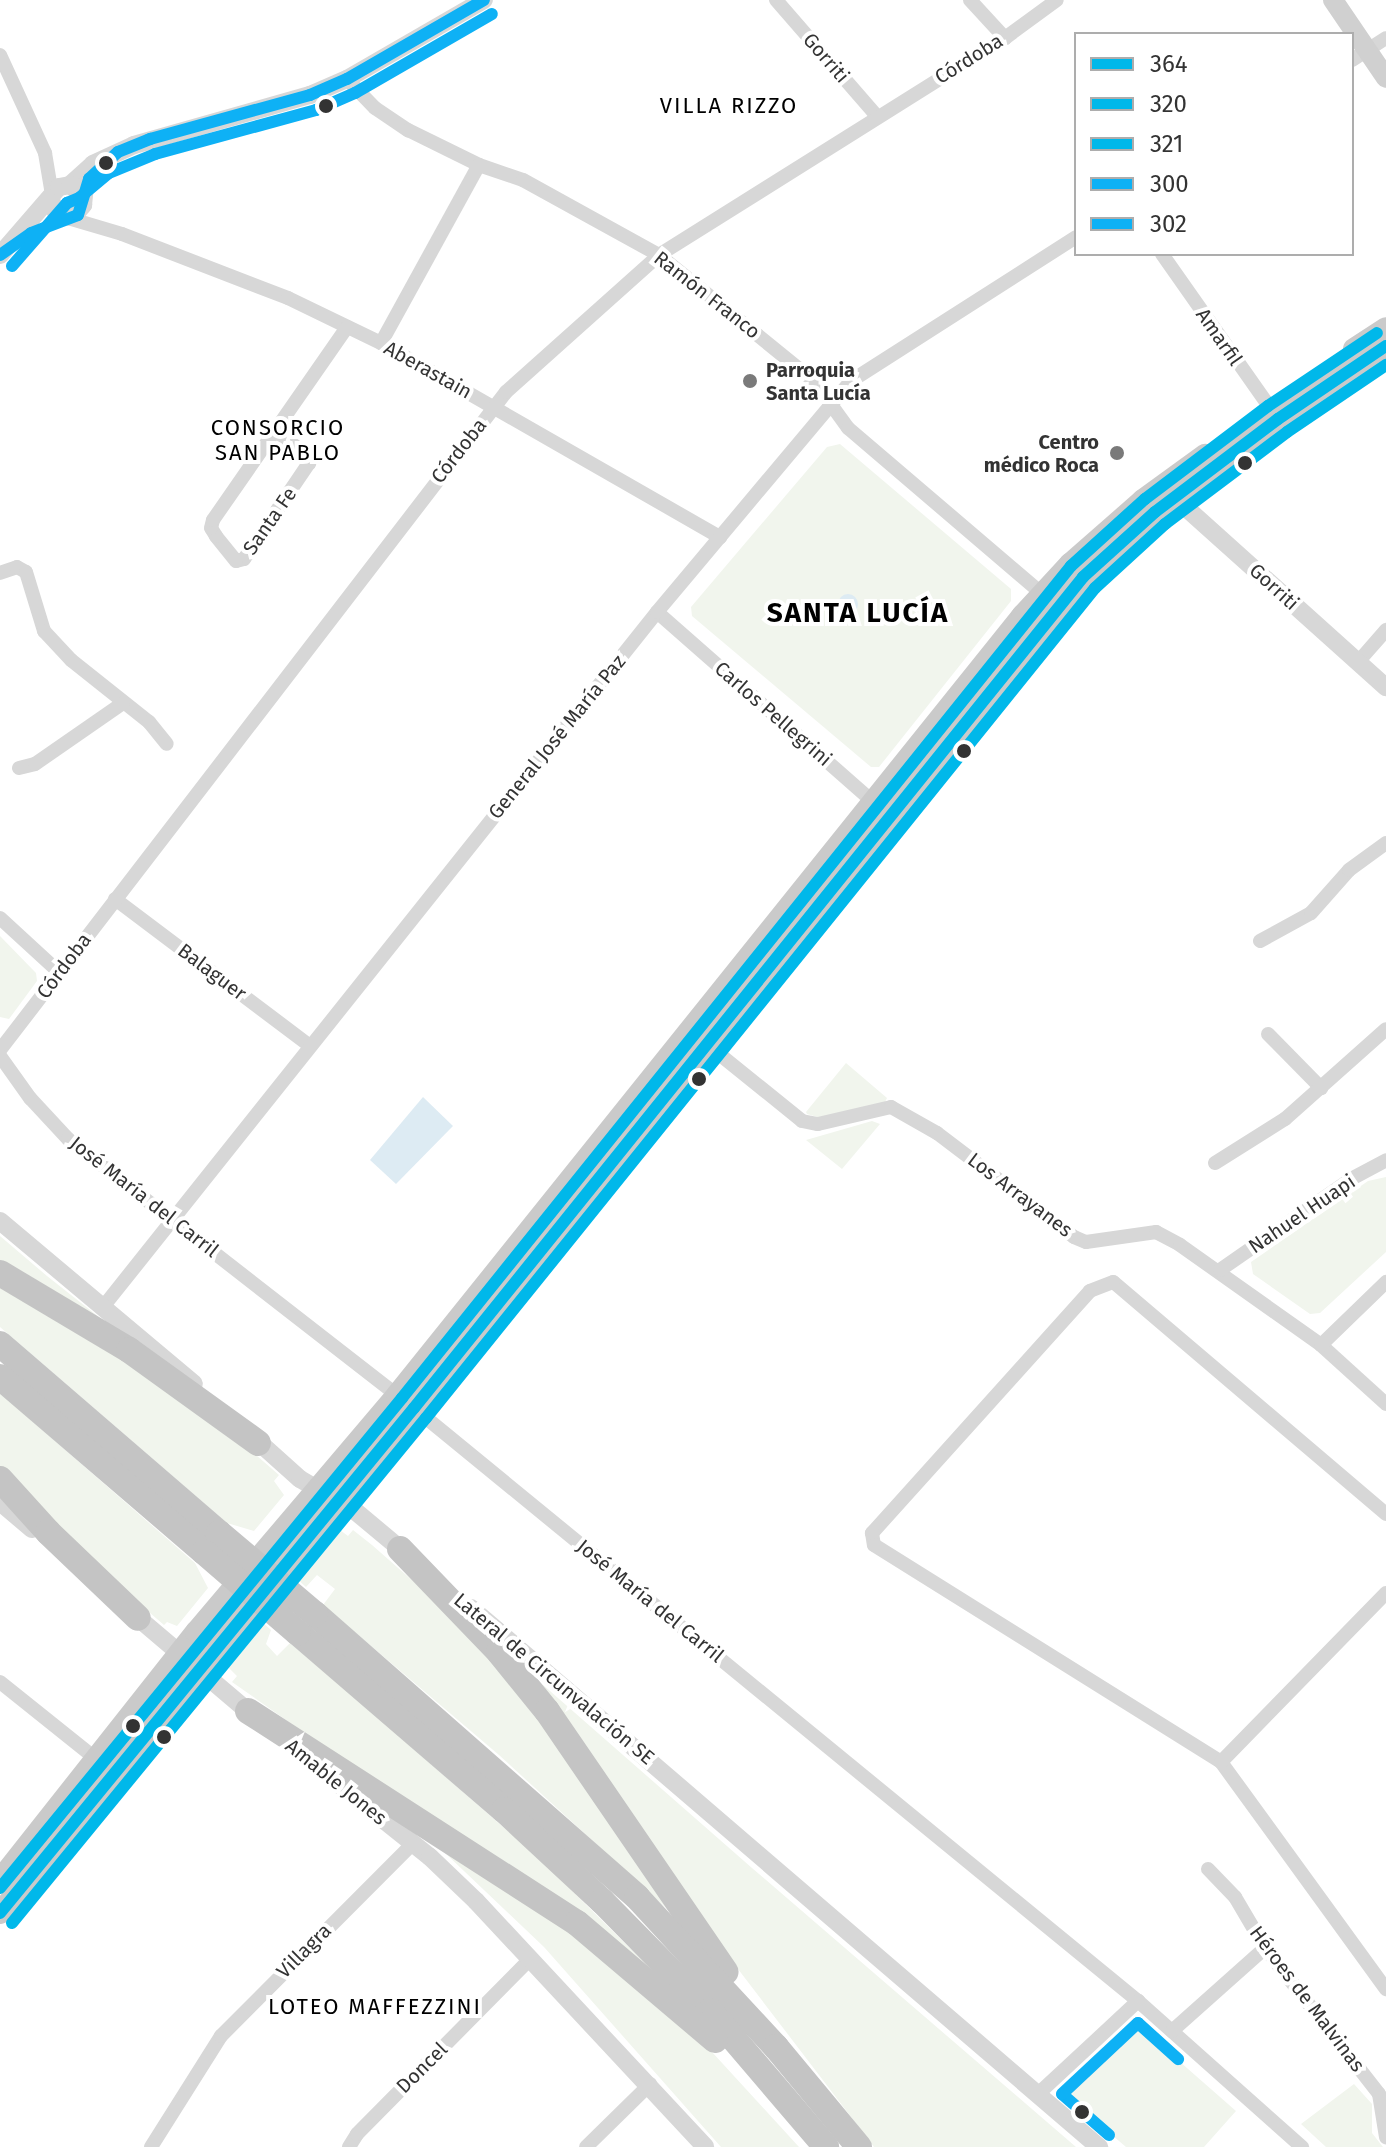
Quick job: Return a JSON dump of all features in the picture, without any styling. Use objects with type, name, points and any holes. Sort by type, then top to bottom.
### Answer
[{"type":"highway","points":[[0,1273],[140,1357],[258,1443]]},
{"type":"highway","points":[[0,1344],[212,1542],[637,1897],[826,2106]]},
{"type":"highway","points":[[0,1377],[212,1542]]},
{"type":"highway","points":[[0,1479],[48,1532],[138,1618]]},
{"type":"highway","points":[[400,1549],[499,1652],[547,1711],[717,1961],[859,2147]]},
{"type":"highway","points":[[306,1623],[611,1910],[710,2011],[826,2147]]},
{"type":"highway","points":[[248,1711],[480,1859],[603,1943],[712,2037],[820,2147]]},
{"type":"main road","points":[[1333,0],[1348,32]]},
{"type":"main road","points":[[1360,56],[1386,78]]},
{"type":"main road","points":[[189,1662],[337,1501],[406,1402],[1050,600],[1080,555],[1168,493],[1386,328]]},
{"type":"main road","points":[[1273,414],[1386,346]]},
{"type":"main road","points":[[0,1913],[105,1766],[189,1662],[315,1488],[406,1402]]},
{"type":"main road","points":[[0,1880],[105,1766]]},
{"type":"street","points":[[66,218],[54,211],[93,164],[150,139],[310,95],[347,79],[484,0]]},
{"type":"street","name":"Gorriti","points":[[776,0],[877,116]]},
{"type":"street","points":[[970,0],[1005,38]]},
{"type":"street","name":"Córdoba","points":[[0,1050],[493,407],[659,255],[1005,38],[1057,0]]},
{"type":"street","points":[[1360,56],[1386,38]]},
{"type":"street","name":"Aberastain","points":[[0,55],[45,153],[68,193],[122,234]]},
{"type":"street","name":"Ramón Franco","points":[[347,79],[375,108],[408,130],[479,165],[523,180],[659,255],[814,381],[848,428],[1050,600]]},
{"type":"street","points":[[381,343],[479,165]]},
{"type":"street","points":[[7,249],[81,211],[68,193]]},
{"type":"street","points":[[7,249],[68,193]]},
{"type":"street","name":"Aberastain","points":[[66,218],[122,234],[288,298],[381,343],[720,537]]},
{"type":"street","name":"General José María Paz","points":[[103,1307],[657,612],[829,405],[851,381],[1074,238]]},
{"type":"street","name":"Amarfil","points":[[1163,256],[1273,414]]},
{"type":"street","name":"Santa Fe","points":[[276,431],[303,452],[309,463],[244,559],[236,561],[216,536],[213,520],[347,327]]},
{"type":"street","name":"Gorriti","points":[[1168,493],[1386,687]]},
{"type":"street","points":[[0,573],[17,567],[26,572],[44,631],[71,660],[149,722],[167,744]]},
{"type":"street","name":"Carlos Pellegrini","points":[[657,612],[881,809]]},
{"type":"street","points":[[1358,662],[1386,630]]},
{"type":"street","points":[[19,768],[35,764],[123,703]]},
{"type":"street","points":[[1260,941],[1311,913],[1349,870],[1386,843]]},
{"type":"street","name":"Balaguer","points":[[115,899],[309,1045]]},
{"type":"street","points":[[0,918],[59,972]]},
{"type":"street","points":[[1215,1163],[1285,1119],[1386,1029]]},
{"type":"street","points":[[1268,1034],[1321,1088]]},
{"type":"street","name":"Los Arrayanes","points":[[698,1037],[802,1121],[818,1124],[891,1107],[937,1133],[1074,1237],[1086,1242],[1156,1232],[1220,1270],[1321,1345],[1386,1404]]},
{"type":"street","name":"José María del Carril","points":[[0,1056],[30,1098],[68,1139],[406,1402],[1138,2001],[1302,2147]]},
{"type":"street","name":"Nahuel Huapi","points":[[1220,1270],[1351,1179],[1386,1160]]},
{"type":"street","name":"Lateral de Circunvalación SE","points":[[0,1221],[258,1443],[400,1549],[1099,2147]]},
{"type":"street","points":[[1386,1514],[1113,1282],[1090,1291],[872,1533],[874,1545],[1221,1762],[1386,1989]]},
{"type":"street","points":[[1321,1345],[1386,1282]]},
{"type":"street","name":"Amable Jones","points":[[0,1502],[454,1879],[650,2084],[705,2147]]},
{"type":"street","points":[[1221,1762],[1386,1593]]},
{"type":"street","points":[[0,1682],[105,1766]]},
{"type":"street","name":"Villagra","points":[[151,2147],[221,2036],[413,1843]]},
{"type":"street","name":"Héroes de Malvinas","points":[[1208,1869],[1235,1897],[1265,1948],[1379,2094],[1386,2137]]},
{"type":"street","points":[[1172,2031],[1265,1948]]},
{"type":"street","name":"Doncel","points":[[349,2147],[357,2134],[531,1958]]},
{"type":"street","points":[[1038,2094],[1138,2001]]},
{"type":"street","points":[[586,2147],[650,2084]]},
{"type":"shaded area","points":[[840,444],[1011,589],[1011,601],[879,767],[871,767],[692,616],[691,607],[827,447]]},
{"type":"shaded area","points":[[844,594],[852,594],[858,604],[852,614],[844,614],[838,608],[838,600]]},
{"type":"shaded area","points":[[0,936],[36,973],[37,981],[9,1019],[0,1017]]},
{"type":"shaded area","points":[[846,1063],[887,1098],[883,1106],[821,1118],[807,1114],[806,1112]]},
{"type":"shaded area","points":[[423,1097],[453,1126],[396,1184],[370,1160]]},
{"type":"shaded area","points":[[872,1121],[880,1124],[842,1169],[806,1140]]},
{"type":"shaded area","points":[[1386,1177],[1386,1252],[1320,1313],[1310,1314],[1253,1274],[1251,1262],[1368,1181]]},
{"type":"shaded area","points":[[0,1236],[47,1276],[128,1340],[0,1263]]},
{"type":"shaded area","points":[[0,1279],[207,1412],[279,1475],[274,1481],[284,1495],[254,1531],[227,1523],[0,1327]]},
{"type":"shaded area","points":[[0,1393],[195,1563],[208,1588],[177,1626],[167,1622],[164,1625],[78,1551],[0,1471]]},
{"type":"shaded area","points":[[340,1530],[348,1536],[353,1530],[372,1545],[488,1647],[677,1918],[499,1755],[323,1605],[335,1589],[317,1575],[306,1587],[297,1579]]},
{"type":"shaded area","points":[[262,1622],[271,1630],[266,1644],[277,1656],[290,1643],[540,1859],[676,1994],[232,1682],[237,1676],[227,1666]]},
{"type":"shaded area","points":[[542,1684],[1076,2147],[874,2147],[699,1918]]},
{"type":"shaded area","points":[[444,1852],[538,1907],[701,2040],[799,2147],[721,2147],[544,1947]]},
{"type":"shaded area","points":[[1139,2026],[1236,2111],[1204,2147],[1126,2147],[1070,2099],[1070,2085],[1087,2072],[1127,2028]]},
{"type":"shaded area","points":[[1354,2084],[1372,2104],[1372,2133],[1383,2147],[1326,2147],[1301,2124]]},
{"type":"transit line","name":"300","points":[[0,255],[31,233],[78,215],[89,179],[118,152],[150,139],[310,95],[347,79],[484,0]]},
{"type":"transit line","name":"302","points":[[12,266],[67,203],[79,198],[109,173],[155,154],[316,110],[355,93],[492,14]]},
{"type":"transit line","name":"321","points":[[0,1888],[402,1398],[1071,566],[1145,499],[1268,406],[1377,333]]},
{"type":"transit line","name":"364","points":[[0,1913],[414,1408],[1083,577],[1155,512],[1278,419],[1386,346]]},
{"type":"transit line","name":"320","points":[[12,1923],[426,1418],[1095,588],[1165,524],[1287,432],[1386,365]]},
{"type":"transit line","name":"302","points":[[1109,2135],[1062,2094],[1138,2023],[1178,2059]]},
{"type":"place","name":"Parroquia Santa Lucía","points":[[750,381]]},
{"type":"place","name":"Centro médico Roca","points":[[1117,453]]},
{"type":"district","name":"VILLA RIZZO","points":[[729,106]]},
{"type":"district","name":"CONSORCIO SAN PABLO","points":[[278,440]]},
{"type":"district","name":"SANTA LUCÍA","points":[[858,613]]},
{"type":"district","name":"LOTEO MAFFEZZINI","points":[[375,2007]]}]
